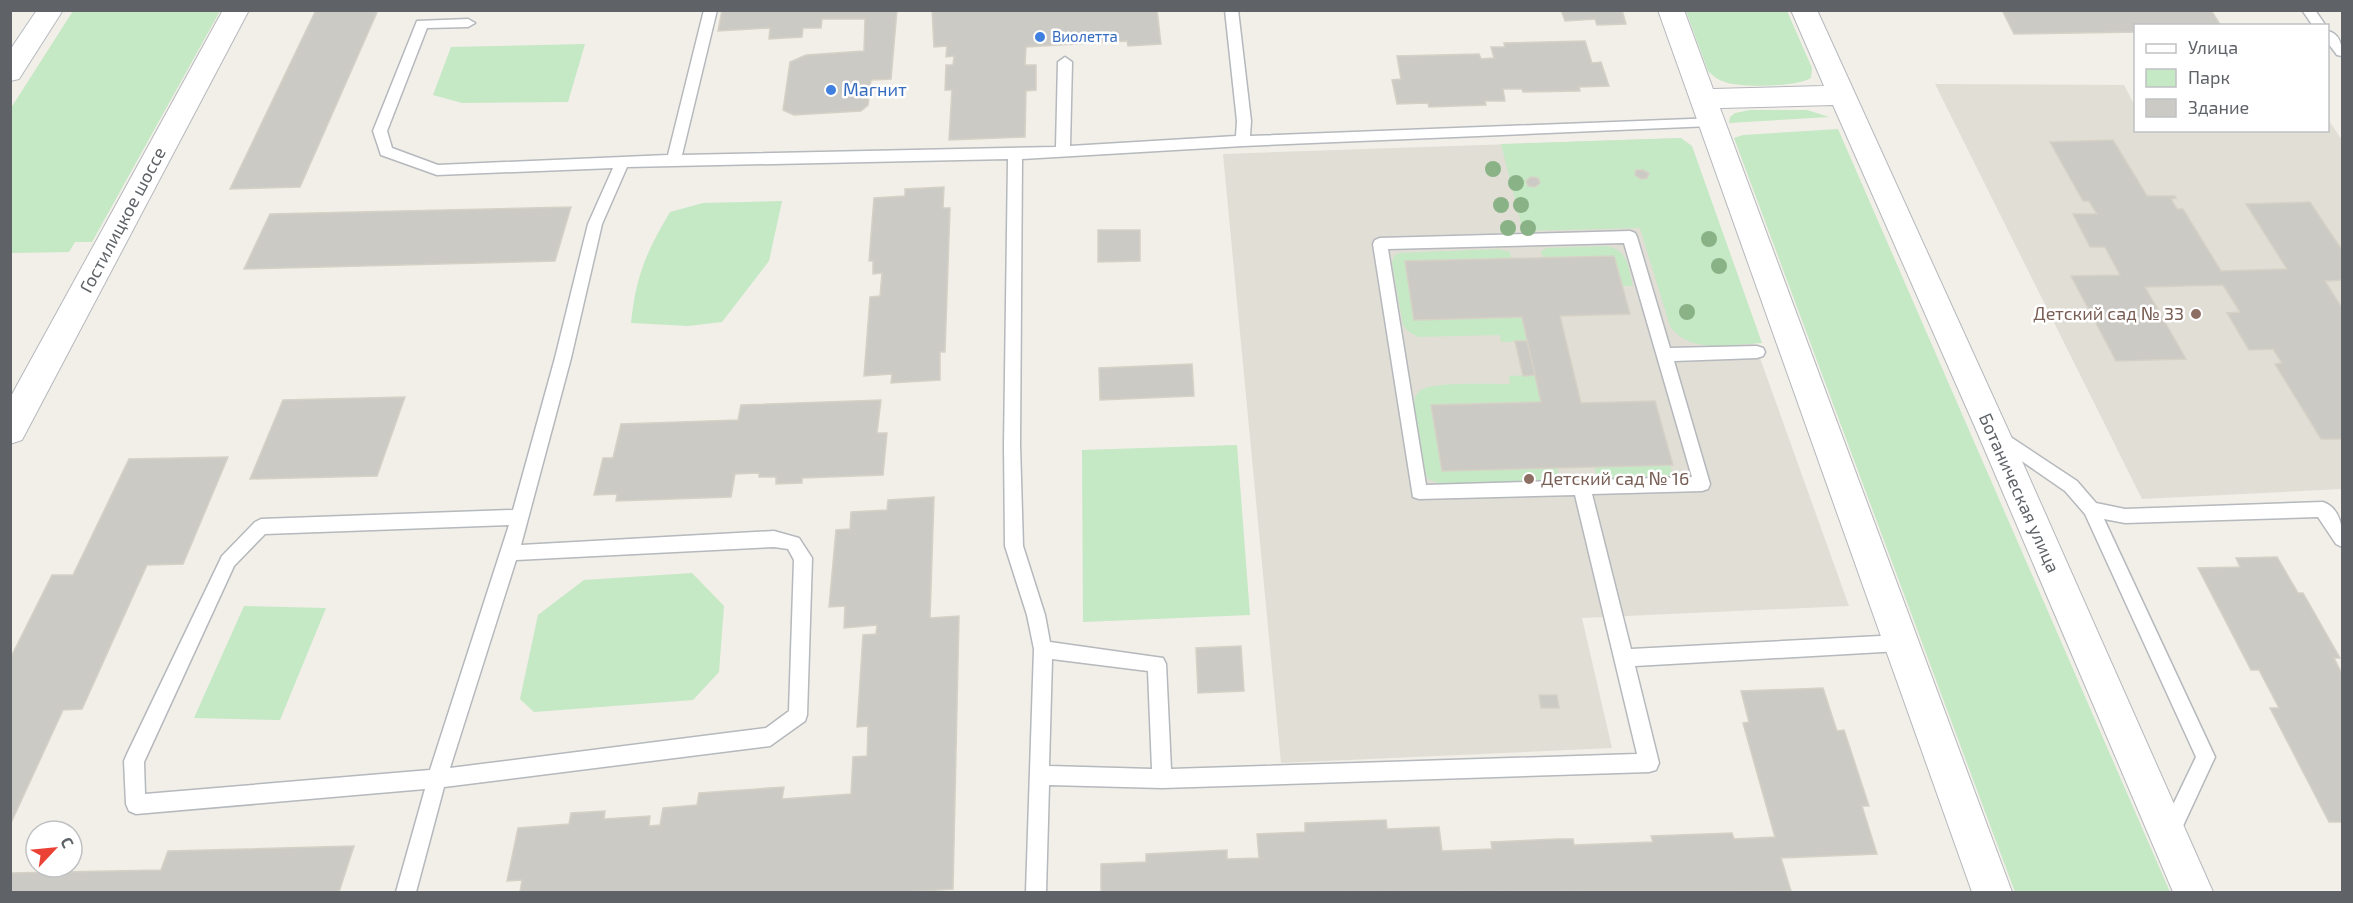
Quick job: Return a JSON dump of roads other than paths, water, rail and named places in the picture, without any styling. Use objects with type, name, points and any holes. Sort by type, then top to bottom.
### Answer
[{"type":"street","points":[[10,72],[51,10]]},
{"type":"street","name":"Гостилицкое шоссе","points":[[10,430],[236,10]]},
{"type":"street","points":[[1671,10],[1992,892]]},
{"type":"street","name":"Ботаническая улица","points":[[1804,10],[1994,434],[2193,892]]},
{"type":"street","points":[[1707,110],[1841,95]]},
{"type":"lane","points":[[674,160],[711,10]]},
{"type":"lane","points":[[1231,10],[1244,121],[1243,141]]},
{"type":"lane","points":[[2308,10],[2318,24]]},
{"type":"lane","points":[[468,23],[422,24],[380,131],[386,151],[437,170],[674,160],[1015,154],[1707,110]]},
{"type":"lane","points":[[2329,36],[2343,52]]},
{"type":"lane","points":[[1063,152],[1065,62]]},
{"type":"lane","points":[[1015,154],[1012,445],[1014,546],[1036,615],[1043,649],[1036,892]]},
{"type":"lane","points":[[406,892],[437,779],[510,553],[563,358],[596,224],[622,163]]},
{"type":"lane","points":[[1630,237],[1664,355],[1702,484],[1419,492],[1380,244],[1630,237]]},
{"type":"lane","points":[[1664,355],[1757,352]]},
{"type":"lane","points":[[1994,434],[2071,486],[2091,509],[2206,757],[2168,836]]},
{"type":"lane","points":[[1040,776],[1162,779],[1648,763],[1582,488]]},
{"type":"lane","points":[[2091,509],[2125,516],[2323,509],[2343,539]]},
{"type":"lane","points":[[510,553],[774,539],[793,543],[803,558],[798,715],[770,737],[437,779],[136,804],[134,761],[228,561],[261,527],[518,517]]},
{"type":"lane","points":[[1623,658],[1900,643]]},
{"type":"lane","points":[[1043,649],[1157,664],[1162,779]]},
{"type":"place","name":"Виолетта","points":[[1040,37]]},
{"type":"place","name":"Магнит","points":[[831,90]]},
{"type":"place","name":"Детский сад № 33","points":[[2196,314]]},
{"type":"place","name":"Детский сад № 16","points":[[1529,479]]}]
